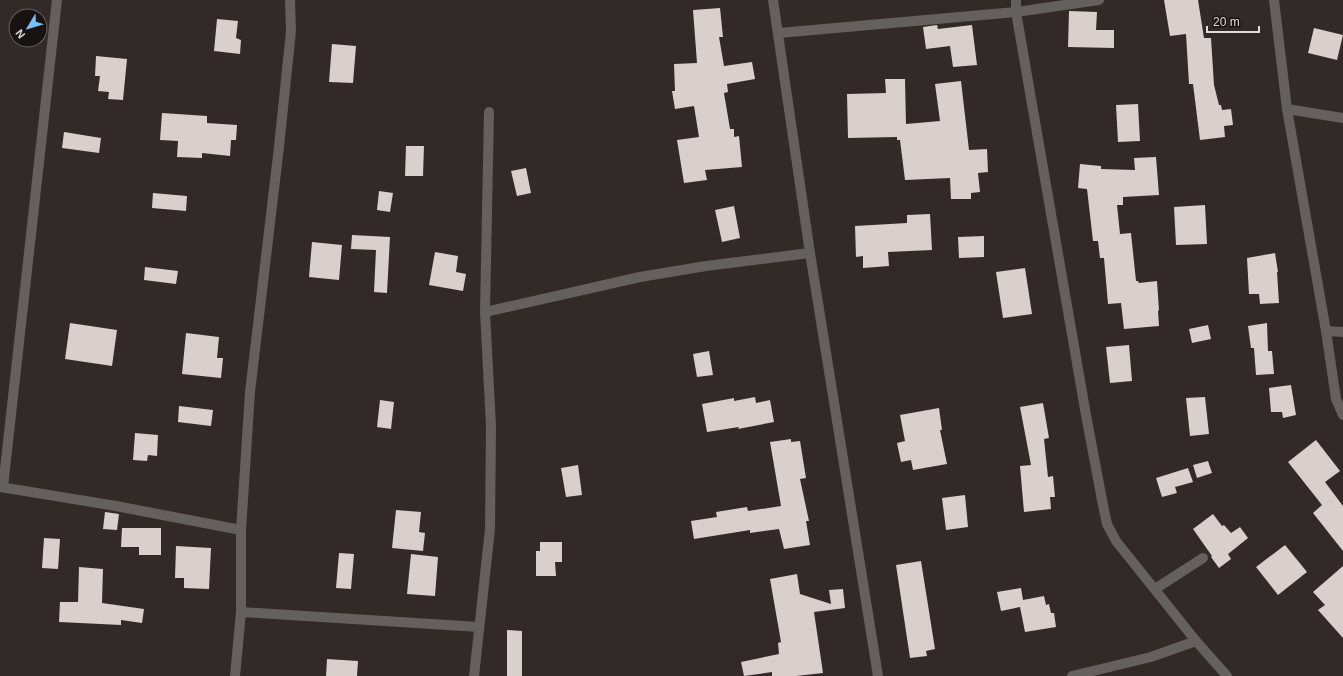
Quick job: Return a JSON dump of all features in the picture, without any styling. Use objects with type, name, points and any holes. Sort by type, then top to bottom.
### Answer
[{"type":"street","points":[[57,0],[1,487],[116,506],[241,530]]},
{"type":"street","points":[[235,676],[241,612],[241,530],[250,392],[291,31],[290,0]]},
{"type":"street","points":[[773,0],[810,253],[878,676]]},
{"type":"street","points":[[1016,0],[1016,12],[1086,415],[1107,524],[1116,541],[1196,641],[1227,676]]},
{"type":"street","points":[[779,33],[1016,12],[1099,0]]},
{"type":"street","points":[[1274,0],[1287,108],[1326,331],[1336,399],[1343,415]]},
{"type":"street","points":[[1287,108],[1343,118]]},
{"type":"street","points":[[474,676],[490,529],[491,426],[485,312],[489,112]]},
{"type":"street","points":[[485,312],[640,277],[706,266],[810,253]]},
{"type":"street","points":[[1326,331],[1343,332]]},
{"type":"street","points":[[1154,589],[1203,558]]},
{"type":"street","points":[[241,612],[479,627]]},
{"type":"street","points":[[1073,676],[1151,657],[1196,641]]},
{"type":"building","points":[[1164,0],[1198,0],[1204,38],[1211,38],[1214,85],[1219,105],[1221,105],[1222,110],[1231,109],[1233,125],[1224,126],[1225,137],[1200,140],[1193,84],[1189,84],[1186,34],[1170,36]]},
{"type":"building","points":[[720,8],[723,37],[719,37],[724,66],[752,62],[755,79],[727,84],[728,92],[724,93],[730,129],[734,129],[734,137],[739,136],[742,167],[705,170],[707,180],[684,183],[677,140],[699,137],[694,106],[675,109],[672,91],[675,91],[674,64],[697,63],[693,10]]},
{"type":"building","points":[[1069,11],[1097,12],[1096,30],[1114,30],[1114,48],[1068,47]]},
{"type":"building","points":[[217,19],[238,21],[236,38],[241,40],[240,54],[214,51]]},
{"type":"building","points":[[937,25],[938,29],[972,25],[977,65],[953,67],[950,46],[926,49],[923,27]]},
{"type":"building","points":[[1314,28],[1343,35],[1337,60],[1308,53]]},
{"type":"building","points":[[332,44],[356,46],[353,83],[329,82]]},
{"type":"building","points":[[96,56],[127,59],[123,100],[108,99],[109,92],[98,91],[100,76],[95,76]]},
{"type":"building","points":[[885,79],[905,79],[906,124],[940,121],[935,84],[961,81],[969,150],[987,149],[988,172],[978,173],[980,192],[971,193],[971,199],[951,199],[950,178],[905,180],[900,140],[897,140],[897,137],[848,138],[847,94],[886,93]]},
{"type":"building","points":[[1138,104],[1140,141],[1118,142],[1116,105]]},
{"type":"building","points":[[162,113],[207,116],[207,123],[237,125],[236,140],[231,140],[230,156],[202,153],[202,158],[177,157],[178,141],[160,140]]},
{"type":"building","points":[[64,132],[101,138],[99,153],[62,148]]},
{"type":"building","points":[[406,146],[424,146],[423,176],[405,176]]},
{"type":"building","points":[[1156,157],[1159,195],[1123,197],[1123,205],[1117,205],[1120,234],[1131,233],[1136,281],[1139,283],[1157,281],[1159,326],[1124,329],[1121,303],[1108,304],[1104,258],[1100,258],[1098,241],[1093,241],[1087,189],[1078,188],[1080,164],[1101,166],[1101,169],[1135,170],[1134,158]]},
{"type":"building","points":[[526,168],[531,193],[517,196],[511,171]]},
{"type":"building","points":[[379,191],[393,193],[390,212],[377,210]]},
{"type":"building","points":[[153,193],[187,196],[186,211],[152,208]]},
{"type":"building","points":[[1205,205],[1207,244],[1176,245],[1174,207]]},
{"type":"building","points":[[734,206],[740,238],[722,242],[715,210]]},
{"type":"building","points":[[930,214],[932,250],[888,252],[889,266],[863,268],[863,256],[856,257],[855,226],[907,223],[907,215]]},
{"type":"building","points":[[352,235],[390,237],[387,293],[374,292],[376,250],[351,249]]},
{"type":"building","points":[[984,236],[984,257],[959,258],[958,237]]},
{"type":"building","points":[[312,242],[342,245],[339,280],[309,277]]},
{"type":"building","points":[[435,252],[458,256],[456,272],[466,274],[463,291],[429,285]]},
{"type":"building","points":[[1275,253],[1278,272],[1279,303],[1260,304],[1259,294],[1249,294],[1247,258]]},
{"type":"building","points":[[145,267],[178,271],[176,284],[144,280]]},
{"type":"building","points":[[1025,268],[1032,314],[1003,318],[996,272]]},
{"type":"building","points":[[70,323],[117,330],[112,366],[65,359]]},
{"type":"building","points":[[1267,323],[1268,351],[1272,351],[1274,374],[1256,375],[1254,348],[1251,348],[1248,326]]},
{"type":"building","points":[[1208,325],[1211,339],[1192,343],[1189,329]]},
{"type":"building","points":[[186,333],[219,337],[217,358],[223,358],[221,378],[182,374]]},
{"type":"building","points":[[1129,345],[1132,381],[1110,383],[1106,347]]},
{"type":"building","points":[[709,351],[713,375],[697,377],[693,354]]},
{"type":"building","points":[[1291,385],[1296,415],[1283,418],[1282,412],[1271,412],[1269,388]]},
{"type":"building","points":[[755,397],[756,403],[770,400],[774,422],[738,429],[739,427],[707,432],[702,404],[734,398],[734,401]]},
{"type":"building","points":[[1205,397],[1209,434],[1190,436],[1186,398]]},
{"type":"building","points":[[380,400],[394,402],[391,429],[377,427]]},
{"type":"building","points":[[1043,403],[1049,438],[1044,439],[1048,477],[1053,476],[1055,497],[1050,497],[1051,509],[1024,512],[1020,466],[1031,465],[1020,407]]},
{"type":"building","points":[[179,406],[213,410],[211,426],[178,422]]},
{"type":"building","points":[[939,408],[942,430],[940,430],[947,464],[913,470],[911,460],[901,462],[897,443],[905,441],[900,415]]},
{"type":"building","points":[[135,433],[158,435],[157,456],[148,455],[147,461],[133,460]]},
{"type":"building","points":[[791,439],[791,442],[800,441],[806,478],[800,479],[809,521],[806,521],[810,545],[784,549],[779,529],[750,533],[750,530],[694,539],[691,521],[717,517],[716,512],[747,507],[748,511],[781,506],[770,442]]},
{"type":"building","points":[[1316,440],[1340,471],[1325,482],[1343,506],[1343,551],[1313,513],[1322,505],[1288,462]]},
{"type":"building","points":[[1208,461],[1212,473],[1197,478],[1193,465]]},
{"type":"building","points":[[578,465],[582,495],[566,497],[561,468]]},
{"type":"building","points":[[1188,468],[1193,482],[1175,487],[1177,493],[1162,497],[1156,478]]},
{"type":"building","points":[[965,495],[968,527],[946,530],[942,498]]},
{"type":"building","points":[[396,510],[421,512],[419,532],[425,533],[423,551],[392,548]]},
{"type":"building","points":[[105,512],[119,514],[117,530],[103,529]]},
{"type":"building","points":[[1213,514],[1222,526],[1224,525],[1231,533],[1240,527],[1248,538],[1228,554],[1231,559],[1219,568],[1193,529]]},
{"type":"building","points":[[122,528],[161,528],[161,555],[139,555],[139,547],[121,547]]},
{"type":"building","points":[[44,538],[60,539],[58,569],[42,568]]},
{"type":"building","points":[[540,542],[562,542],[562,562],[555,562],[556,576],[536,576],[536,551],[540,551]]},
{"type":"building","points":[[1285,545],[1307,572],[1278,595],[1256,567]]},
{"type":"building","points":[[176,546],[211,548],[209,589],[184,588],[184,578],[175,578]]},
{"type":"building","points":[[339,553],[354,554],[351,589],[336,588]]},
{"type":"building","points":[[411,554],[438,557],[435,596],[407,594]]},
{"type":"building","points":[[921,561],[935,649],[926,651],[927,656],[910,658],[896,565]]},
{"type":"building","points":[[1343,566],[1343,638],[1318,610],[1325,605],[1313,592]]},
{"type":"building","points":[[79,567],[103,569],[102,603],[144,609],[142,623],[121,620],[121,625],[59,622],[60,602],[78,602]]},
{"type":"building","points":[[797,574],[800,594],[831,604],[829,590],[843,589],[845,608],[814,612],[823,673],[796,676],[772,676],[772,672],[744,676],[741,662],[779,654],[778,643],[781,642],[770,579]]},
{"type":"building","points":[[1021,588],[1023,600],[1044,596],[1046,605],[1049,604],[1051,613],[1054,613],[1056,627],[1025,632],[1020,607],[1001,611],[997,592]]},
{"type":"building","points":[[507,630],[522,631],[522,676],[507,676]]},
{"type":"building","points":[[327,659],[358,661],[357,676],[326,676]]}]
